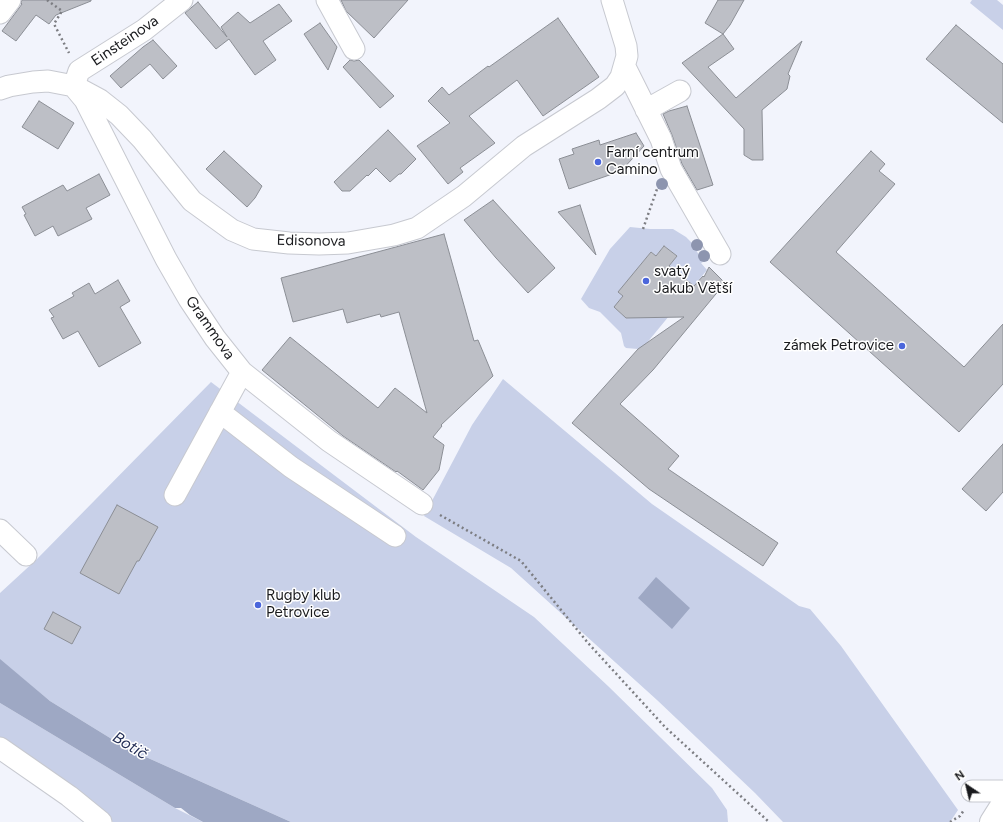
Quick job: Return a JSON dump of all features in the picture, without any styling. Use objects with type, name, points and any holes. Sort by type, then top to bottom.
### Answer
[{"type":"main road","points":[[991,822],[1003,803]]},
{"type":"street","points":[[0,13],[10,0]]},
{"type":"street","name":"Einsteinova","points":[[76,78],[144,30],[182,0]]},
{"type":"street","points":[[327,0],[354,50]]},
{"type":"street","name":"Edisonova","points":[[0,89],[32,82],[76,78],[119,115],[142,139],[192,201],[232,230],[253,239],[289,243],[348,243],[394,235],[417,228],[464,196],[524,146],[598,99],[615,86],[621,77],[627,56],[626,46],[612,0]]},
{"type":"street","name":"Edisonova","points":[[625,67],[661,139],[671,169],[720,254]]},
{"type":"street","name":"Grammova","points":[[76,78],[85,100],[142,213],[188,298],[215,338],[242,372],[329,441],[422,504]]},
{"type":"street","points":[[646,110],[680,91]]},
{"type":"street","points":[[175,495],[242,372]]},
{"type":"street","points":[[220,412],[291,467],[395,536]]},
{"type":"street","points":[[0,530],[26,556]]},
{"type":"street","points":[[0,748],[69,796],[101,822]]},
{"type":"street","points":[[972,791],[1003,791]]},
{"type":"path","points":[[47,0],[62,11],[54,24],[76,78]]},
{"type":"path","points":[[643,229],[657,189],[677,179]]},
{"type":"path","points":[[422,504],[521,561],[588,643],[665,727],[769,822]]},
{"type":"shaded area","points":[[972,0],[997,0],[1003,5],[1003,30],[970,3]]},
{"type":"shaded area","points":[[630,227],[673,229],[686,237],[692,243],[703,262],[701,263],[707,270],[641,350],[639,348],[626,348],[624,346],[621,333],[600,312],[589,308],[581,299],[610,249]],"holes":[[[664,246],[677,256],[628,318],[626,318],[615,308],[623,296],[619,292],[651,252],[656,256]]]},
{"type":"shaded area","points":[[503,379],[652,504],[799,606],[810,609],[841,646],[958,810],[950,822],[783,822],[755,793],[657,700],[511,568],[424,516],[472,425]]},
{"type":"shaded area","name":"Rugby klub Petrovice","points":[[211,382],[416,537],[534,617],[608,686],[712,788],[727,810],[728,822],[291,822],[128,749],[50,701],[0,660],[0,593],[37,559]]},
{"type":"shaded area","points":[[656,577],[690,608],[672,629],[638,598]]},
{"type":"shaded area","points":[[0,659],[50,701],[128,749],[291,822],[203,822],[181,808],[175,808],[0,703]]},
{"type":"shaded area","points":[[0,703],[175,808],[203,822],[113,822],[0,741]]},
{"type":"building","points":[[22,0],[91,1],[56,15],[49,24],[36,15],[16,41],[2,31],[22,4]]},
{"type":"building","points":[[341,0],[408,0],[374,38],[346,11]]},
{"type":"building","points":[[718,0],[744,0],[730,25],[723,34],[705,23]]},
{"type":"building","points":[[198,2],[227,37],[221,27],[238,12],[250,23],[279,4],[292,21],[263,41],[276,60],[255,75],[229,39],[216,49],[185,13]]},
{"type":"building","points":[[558,18],[599,77],[543,116],[517,80],[469,116],[495,143],[460,168],[463,172],[448,184],[417,146],[450,123],[428,101],[442,87],[449,95]]},
{"type":"building","points":[[320,23],[337,47],[328,70],[304,34]]},
{"type":"building","points":[[956,25],[1003,64],[1003,123],[926,59]]},
{"type":"building","points":[[723,34],[734,49],[708,67],[736,98],[802,41],[788,74],[790,76],[787,89],[762,110],[763,160],[752,160],[744,155],[744,129],[682,63]]},
{"type":"building","points":[[153,40],[177,66],[163,79],[150,64],[121,88],[110,76]]},
{"type":"building","points":[[350,60],[359,60],[394,96],[380,108],[343,67]]},
{"type":"building","points":[[39,101],[74,123],[58,149],[22,127]]},
{"type":"building","points":[[687,106],[713,185],[697,190],[682,164],[663,114]]},
{"type":"building","points":[[388,130],[416,159],[401,174],[390,182],[376,168],[350,191],[342,191],[334,182]]},
{"type":"building","name":"Farní centrum Camino","points":[[636,133],[644,146],[621,171],[569,189],[559,159],[574,154],[572,149],[599,140],[600,145]]},
{"type":"building","points":[[224,151],[262,186],[255,198],[247,207],[206,169]]},
{"type":"building","name":"zámek Petrovice","points":[[871,151],[885,164],[879,171],[895,184],[836,252],[964,367],[1003,324],[1003,384],[959,432],[770,262]]},
{"type":"building","points":[[99,174],[110,195],[86,208],[92,219],[58,236],[53,226],[35,236],[24,215],[26,214],[22,207],[63,185],[67,191]]},
{"type":"building","points":[[493,200],[555,268],[528,293],[464,220]]},
{"type":"building","points":[[580,205],[596,255],[558,212]]},
{"type":"building","points":[[444,234],[474,341],[478,340],[493,376],[441,425],[442,426],[433,437],[444,445],[439,470],[423,490],[397,471],[396,472],[343,436],[262,370],[290,337],[378,408],[395,388],[427,413],[399,312],[381,317],[380,314],[347,323],[343,309],[293,322],[281,278]]},
{"type":"building","points":[[664,246],[677,256],[669,266],[694,286],[703,276],[704,277],[709,267],[725,283],[653,370],[620,404],[679,456],[668,469],[778,543],[763,566],[649,489],[572,423],[638,349],[684,317],[626,318],[614,307],[623,296],[618,292],[651,252],[656,256]]},
{"type":"building","points":[[118,280],[130,301],[120,307],[141,343],[99,367],[78,331],[63,339],[51,318],[54,317],[49,310],[74,296],[72,293],[89,283],[95,294]]},
{"type":"building","points":[[1003,444],[1003,492],[986,511],[962,489]]},
{"type":"building","points":[[117,505],[158,527],[119,594],[80,573]]},
{"type":"building","points":[[53,612],[81,627],[72,644],[44,629]]},
{"type":"place","name":"Farní centrum Camino","points":[[598,162]]},
{"type":"place","name":"svatý Jakub Větší","points":[[646,281]]},
{"type":"place","name":"zámek Petrovice","points":[[902,346]]},
{"type":"place","name":"Rugby klub Petrovice","points":[[258,605]]},
{"type":"water label","name":"Botič","points":[[130,746]]}]
